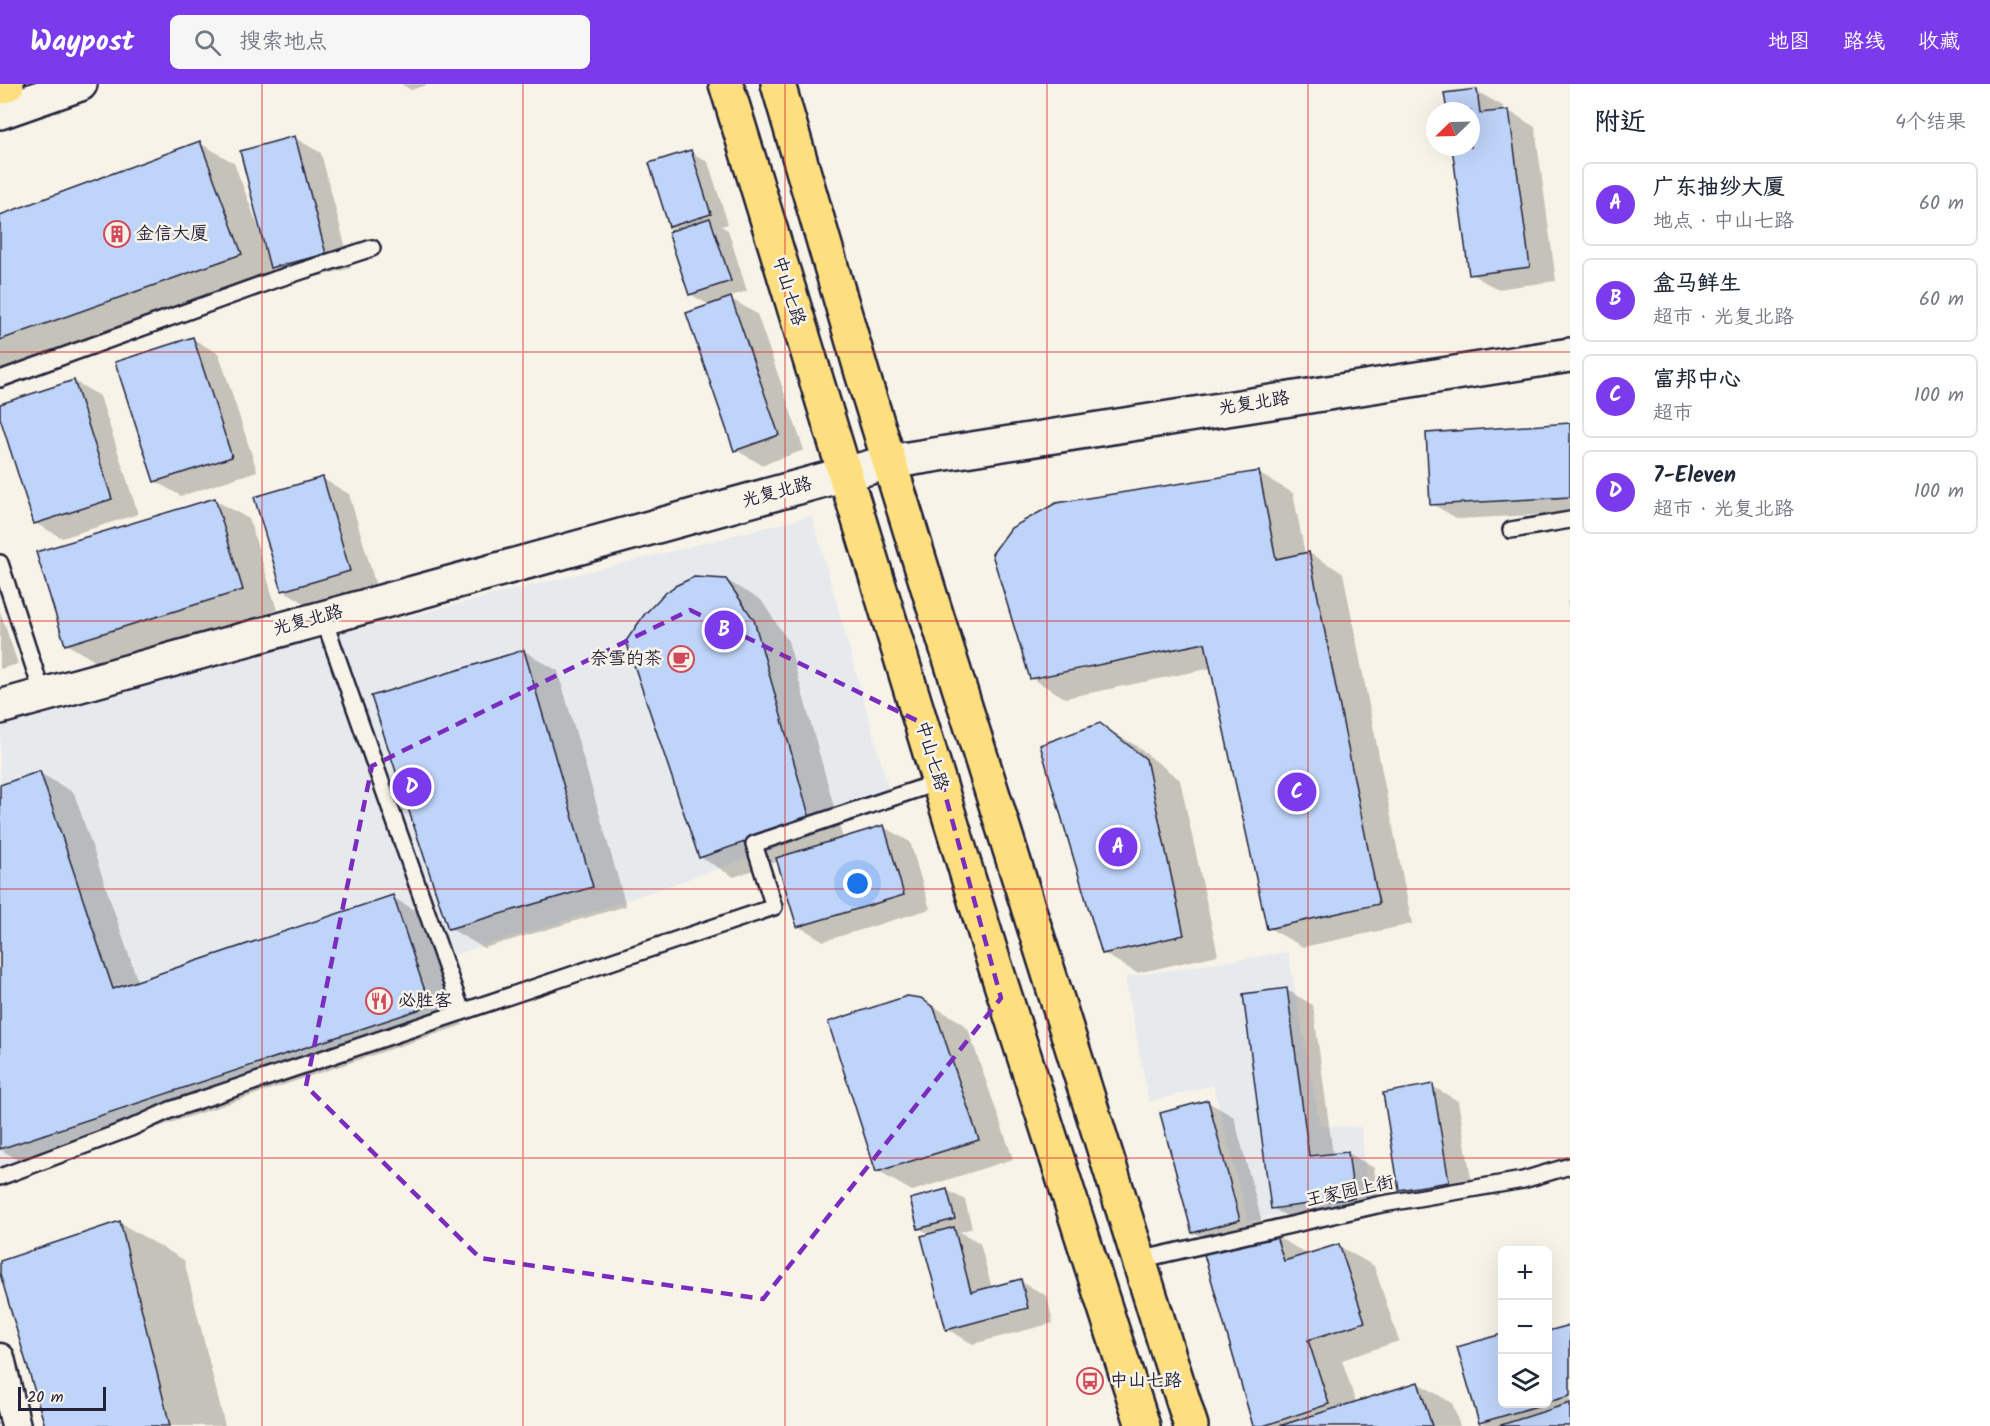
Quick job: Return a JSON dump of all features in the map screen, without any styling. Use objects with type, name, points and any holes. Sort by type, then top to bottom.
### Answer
[{"type":"main road","points":[[0,87],[7,84]]},
{"type":"main road","name":"中山七路","points":[[726,84],[992,956],[1143,1426]]},
{"type":"main road","points":[[778,84],[890,462],[1191,1426]]},
{"type":"street","points":[[0,112],[80,84]]},
{"type":"street","name":"光复北路","points":[[0,707],[890,462],[1570,355]]},
{"type":"street","points":[[0,1358],[16,1426]]},
{"type":"lane","points":[[0,380],[274,280],[372,248]]},
{"type":"lane","points":[[1511,530],[1570,520]]},
{"type":"lane","points":[[0,563],[43,694]]},
{"type":"lane","points":[[323,617],[462,1012]]},
{"type":"lane","points":[[0,1177],[131,1128],[170,1110],[774,907],[754,844],[939,782]]},
{"type":"lane","name":"王家园上街","points":[[1139,1260],[1377,1205],[1523,1180],[1570,1166]]},
{"type":"highlighted area","points":[[690,610],[926,725],[1001,998],[763,1299],[480,1258],[306,1086],[372,766]]},
{"type":"shaded area","points":[[812,516],[894,808],[598,910],[441,959],[456,1011],[174,1103],[0,1170],[0,721],[32,710]]},
{"type":"shaded area","points":[[1288,952],[1320,1126],[1361,1127],[1369,1199],[1248,1221],[1213,1085],[1149,1102],[1125,977]]},
{"type":"building","points":[[1477,89],[1479,102],[1446,102],[1444,93]]},
{"type":"building","points":[[1509,110],[1530,267],[1469,275],[1453,156],[1480,156],[1480,113]]},
{"type":"building","points":[[295,136],[326,254],[270,268],[240,151]]},
{"type":"building","name":"金信大厦","points":[[200,141],[242,254],[0,340],[0,215]]},
{"type":"building","points":[[691,150],[711,214],[669,227],[649,163]]},
{"type":"building","points":[[710,218],[731,281],[689,295],[668,232]]},
{"type":"building","points":[[731,297],[779,435],[734,451],[686,313]]},
{"type":"building","points":[[193,337],[232,457],[154,482],[115,362]]},
{"type":"building","points":[[74,380],[112,499],[34,524],[0,418],[0,404]]},
{"type":"building","points":[[1570,423],[1570,497],[1430,505],[1426,433]]},
{"type":"building","points":[[1259,471],[1276,559],[1309,552],[1379,904],[1267,929],[1205,643],[1030,679],[992,554],[1011,528],[1056,503]]},
{"type":"building","points":[[323,477],[350,571],[282,591],[254,497]]},
{"type":"building","points":[[215,498],[243,590],[65,645],[36,552]]},
{"type":"building","points":[[694,577],[726,579],[754,620],[810,819],[699,858],[626,641],[644,615],[663,595]]},
{"type":"building","points":[[524,650],[593,887],[448,929],[371,696]]},
{"type":"building","points":[[1100,723],[1146,759],[1184,935],[1102,954],[1040,745]]},
{"type":"building","points":[[40,771],[113,989],[393,895],[430,1006],[0,1149],[0,785]]},
{"type":"building","points":[[884,825],[904,895],[797,927],[776,858]]},
{"type":"building","points":[[1287,988],[1309,1156],[1348,1152],[1354,1198],[1271,1209],[1243,994]]},
{"type":"building","points":[[907,996],[921,998],[934,1008],[979,1140],[876,1172],[828,1022]]},
{"type":"building","points":[[1433,1084],[1449,1182],[1399,1190],[1383,1093]]},
{"type":"building","points":[[1208,1100],[1240,1220],[1192,1233],[1160,1113]]},
{"type":"building","points":[[947,1189],[955,1219],[918,1229],[910,1199]]},
{"type":"building","points":[[120,1221],[170,1426],[45,1426],[0,1274],[0,1261]]},
{"type":"building","points":[[954,1227],[971,1292],[1021,1279],[1028,1308],[946,1330],[921,1236]]},
{"type":"building","points":[[1275,1233],[1284,1261],[1339,1244],[1365,1322],[1308,1340],[1329,1404],[1263,1426],[1253,1426],[1204,1254]]},
{"type":"building","points":[[1570,1325],[1570,1396],[1552,1401],[1552,1354],[1552,1330]]},
{"type":"building","points":[[1498,1335],[1498,1408],[1530,1408],[1479,1423],[1457,1347]]},
{"type":"building","points":[[1418,1382],[1432,1426],[1279,1426]]},
{"type":"building","points":[[1570,1403],[1570,1426],[1498,1426]]},
{"type":"place","name":"金信大厦","points":[[117,234]]},
{"type":"place","name":"盒马鲜生","points":[[724,630]]},
{"type":"place","name":"奈雪的茶","points":[[681,659]]},
{"type":"place","name":"7-Eleven","points":[[412,787]]},
{"type":"place","name":"富邦中心","points":[[1297,792]]},
{"type":"place","name":"广东抽纱大厦","points":[[1118,847]]},
{"type":"place","name":"必胜客","points":[[379,1001]]},
{"type":"place","name":"中山七路","points":[[1090,1381]]}]
